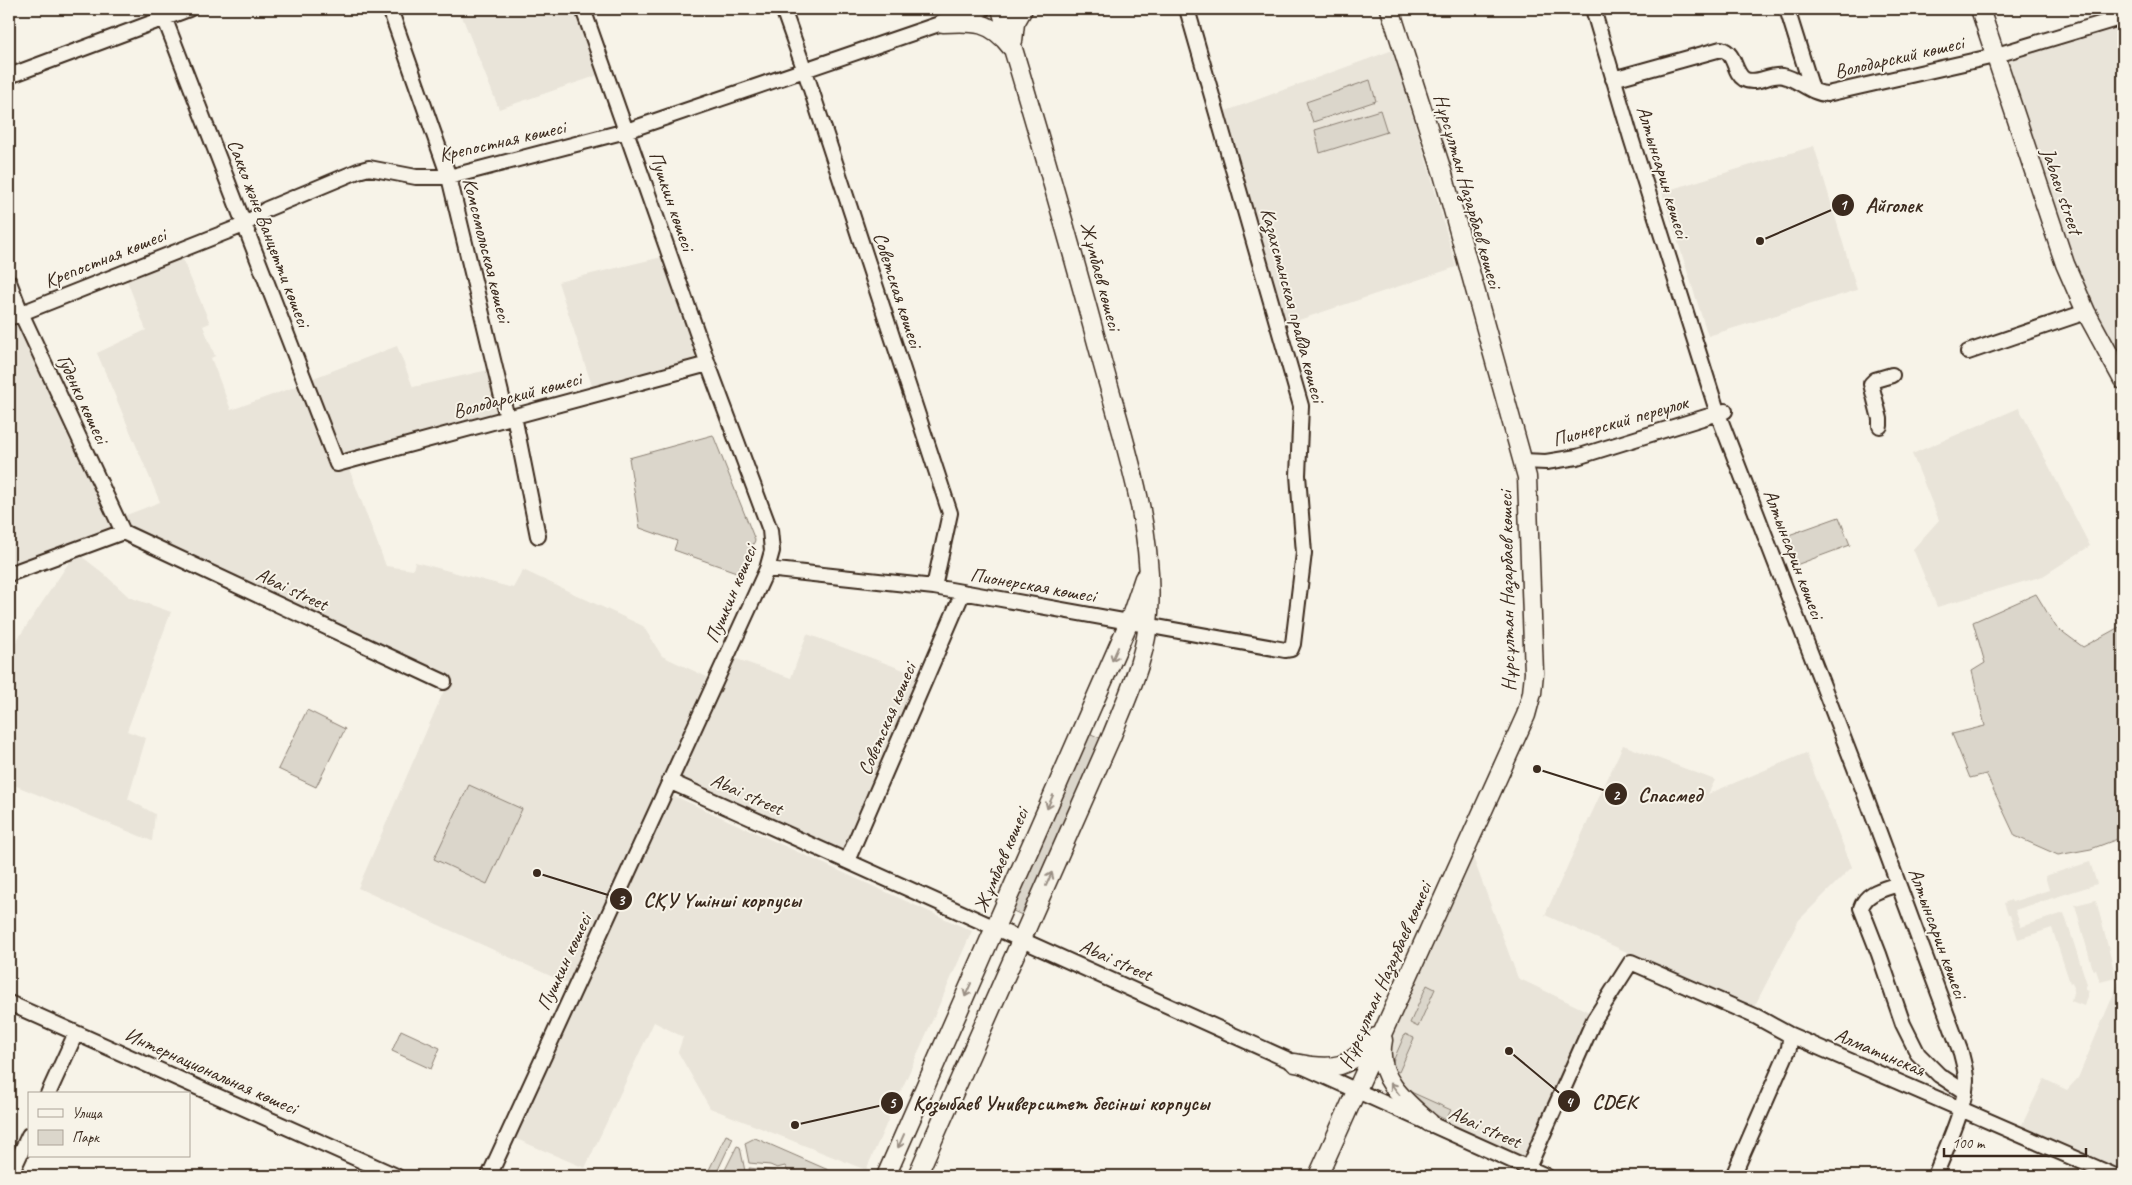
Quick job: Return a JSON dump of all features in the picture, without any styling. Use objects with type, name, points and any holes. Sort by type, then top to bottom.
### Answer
[{"type":"main road","points":[[943,23],[960,9]]},
{"type":"main road","name":"Жұмбаев көшесі","points":[[917,1176],[1108,744],[1140,665],[1148,626],[1149,558],[1130,464],[1070,241],[1001,9]]},
{"type":"main road","points":[[1014,52],[1014,27],[1023,9]]},
{"type":"main road","name":"Нұрсұлтан Назарбаев көшесі","points":[[1318,1176],[1526,716],[1534,673],[1528,492],[1523,461],[1443,174],[1390,9]]},
{"type":"main road","name":"Jabaev street","points":[[1980,9],[2064,264],[2086,312],[2123,380]]},
{"type":"main road","points":[[943,23],[967,22],[987,26],[1002,37],[1014,52]]},
{"type":"main road","name":"Жұмбаев көшесі","points":[[886,1176],[1129,622],[1143,585],[1149,558]]},
{"type":"main road","points":[[1295,1063],[1320,1068],[1343,1064],[1368,1046],[1389,1018]]},
{"type":"main road","points":[[1389,1018],[1381,1057],[1385,1074],[1401,1097],[1430,1123]]},
{"type":"street","points":[[9,76],[164,17],[190,9]]},
{"type":"street","name":"Комсомольская көшесі","points":[[390,9],[449,177],[511,417],[538,536]]},
{"type":"street","name":"Пушкин көшесі","points":[[489,1176],[767,569],[772,551],[770,530],[708,364],[583,9]]},
{"type":"street","name":"Советская көшесі","points":[[783,9],[805,70],[950,513],[934,587]]},
{"type":"street","name":"Крепостная көшесі","points":[[15,315],[244,225],[267,209],[358,171],[369,168],[416,177],[449,177],[626,132],[983,9]]},
{"type":"street","name":"Казахстанская правда көшесі","points":[[1188,9],[1301,406],[1298,475],[1304,553],[1294,644],[1291,649]]},
{"type":"street","name":"Алтынсарин көшесі","points":[[1593,9],[1613,79],[1722,412],[1961,1053],[1966,1071],[1964,1092],[1935,1176]]},
{"type":"street","points":[[1787,9],[1812,89]]},
{"type":"street","name":"Володарский көшесі","points":[[1613,79],[1720,49],[1731,57],[1740,74],[1746,80],[1754,81],[1774,76],[1784,76],[1827,94],[1995,55],[2123,16]]},
{"type":"street","name":"Сакко және Ванцетти көшесі","points":[[164,17],[336,464]]},
{"type":"street","name":"Гуденко көшесі","points":[[9,282],[15,315],[123,532]]},
{"type":"street","points":[[1968,352],[2086,312]]},
{"type":"street","name":"Володарский көшесі","points":[[336,464],[708,364]]},
{"type":"street","points":[[1880,426],[1880,418],[1871,384],[1875,380],[1892,376]]},
{"type":"street","name":"Пионерский переулок","points":[[1523,461],[1546,462],[1577,458],[1722,412]]},
{"type":"street","points":[[9,574],[123,532]]},
{"type":"street","name":"Abai street","points":[[123,532],[444,682]]},
{"type":"street","name":"Пионерская көшесі","points":[[767,569],[934,587],[1286,650],[1291,649]]},
{"type":"street","name":"Советская көшесі","points":[[848,861],[963,592]]},
{"type":"street","name":"Abai street","points":[[669,781],[1546,1176]]},
{"type":"street","points":[[1898,884],[1870,895],[1863,901],[1861,908],[1903,1024],[1918,1054],[1939,1075],[1964,1092]]},
{"type":"street","name":"Алматинская","points":[[1528,1168],[1594,1020],[1631,962],[1757,1017],[1788,1034],[2115,1176]]},
{"type":"street","name":"Интернациональная көшесі","points":[[9,1003],[396,1176]]},
{"type":"street","points":[[49,1092],[76,1033]]},
{"type":"street","points":[[1733,1176],[1789,1048],[1790,1040],[1788,1034]]},
{"type":"street","points":[[10,1176],[28,1137]]},
{"type":"shaded area","points":[[459,9],[575,9],[599,75],[499,109]]},
{"type":"shaded area","points":[[2123,24],[2123,358],[2088,295],[2073,260],[2005,60]]},
{"type":"shaded area","points":[[1393,50],[1456,267],[1284,325],[1226,111]]},
{"type":"shaded area","points":[[1814,146],[1857,290],[1708,336],[1662,192]]},
{"type":"shaded area","points":[[181,256],[210,323],[203,326],[215,356],[211,358],[231,410],[300,385],[333,470],[348,466],[386,566],[413,570],[415,562],[513,588],[523,570],[643,626],[662,656],[707,677],[568,984],[358,888],[449,679],[128,528],[124,516],[160,502],[97,353],[146,330],[126,278]]},
{"type":"shaded area","points":[[662,257],[699,360],[593,389],[558,282]]},
{"type":"shaded area","points":[[17,322],[113,529],[9,567],[9,326]]},
{"type":"shaded area","points":[[397,346],[413,387],[488,370],[499,414],[341,457],[311,379]]},
{"type":"shaded area","points":[[2019,408],[2090,546],[2043,576],[1937,607],[1913,549],[1939,520],[1912,454]]},
{"type":"shaded area","points":[[76,552],[129,597],[171,612],[127,731],[146,738],[128,799],[155,814],[152,841],[9,783],[9,647],[13,646]]},
{"type":"shaded area","points":[[807,634],[920,676],[845,851],[679,776],[734,658],[791,678]]},
{"type":"shaded area","points":[[1623,745],[1715,780],[1708,794],[1806,753],[1852,867],[1799,920],[1753,1009],[1545,915]]},
{"type":"shaded area","points":[[670,794],[972,931],[866,1170],[710,1108],[678,1052],[683,1037],[654,1022],[585,1168],[514,1138]]},
{"type":"shaded area","points":[[1471,852],[1518,978],[1591,1013],[1525,1159],[1411,1104],[1391,1076],[1386,1049]]},
{"type":"shaded area","points":[[2090,862],[2097,884],[2015,910],[2021,927],[2064,913],[2087,984],[2085,989],[2089,990],[2084,1006],[2071,1001],[2074,988],[2072,982],[2070,983],[2052,928],[2018,939],[2004,903],[2049,890],[2045,876]]},
{"type":"shaded area","points":[[2096,900],[2116,978],[2100,982],[2096,970],[2093,970],[2075,905]]},
{"type":"shaded area","points":[[2123,972],[2123,1173],[2020,1129],[2044,1079],[2067,1090],[2078,1078]]},
{"type":"shaded area","points":[[2069,1166],[2094,1176],[2064,1176]]},
{"type":"green space","points":[[1370,80],[1376,101],[1313,122],[1306,102]]},
{"type":"green space","points":[[1380,110],[1387,132],[1320,153],[1315,130]]},
{"type":"green space","points":[[713,435],[755,540],[742,574],[674,550],[677,541],[640,528],[629,458]]},
{"type":"green space","points":[[1839,517],[1850,545],[1796,565],[1786,536]]},
{"type":"green space","points":[[2036,594],[2056,627],[2083,647],[2123,625],[2123,837],[2091,849],[2058,855],[2015,836],[1986,774],[1970,778],[1952,734],[1985,726],[1972,671],[1985,663],[1973,622]]},
{"type":"green space","points":[[307,710],[345,729],[316,787],[278,769]]},
{"type":"green space","points":[[1089,733],[1102,739],[1024,916],[1011,910]]},
{"type":"green space","points":[[469,785],[522,809],[487,884],[434,859]]},
{"type":"green space","points":[[1427,985],[1435,989],[1418,1027],[1410,1023]]},
{"type":"green space","points":[[401,1030],[440,1048],[431,1069],[392,1051]]},
{"type":"green space","points":[[1405,1034],[1414,1038],[1399,1072],[1390,1068]]},
{"type":"green space","points":[[1400,1087],[1451,1110],[1446,1120],[1407,1101]]},
{"type":"green space","points":[[726,1135],[733,1138],[715,1176],[706,1176]]},
{"type":"green space","points":[[755,1138],[842,1176],[796,1176],[789,1173],[785,1166],[777,1168],[770,1165],[749,1163],[745,1143]]},
{"type":"green space","points":[[737,1146],[740,1147],[746,1176],[722,1176]]},
{"type":"green space","points":[[749,1168],[775,1171],[776,1176],[751,1176]]},
{"type":"place","name":"Айголек","points":[[1760,241]]},
{"type":"place","name":"Спасмед","points":[[1537,769]]},
{"type":"place","name":"СҚУ Үшінші корпусы","points":[[537,873]]},
{"type":"place","name":"CDEK","points":[[1509,1051]]},
{"type":"place","name":"Қозыбаев Университет бесінші корпусы","points":[[795,1125]]}]
